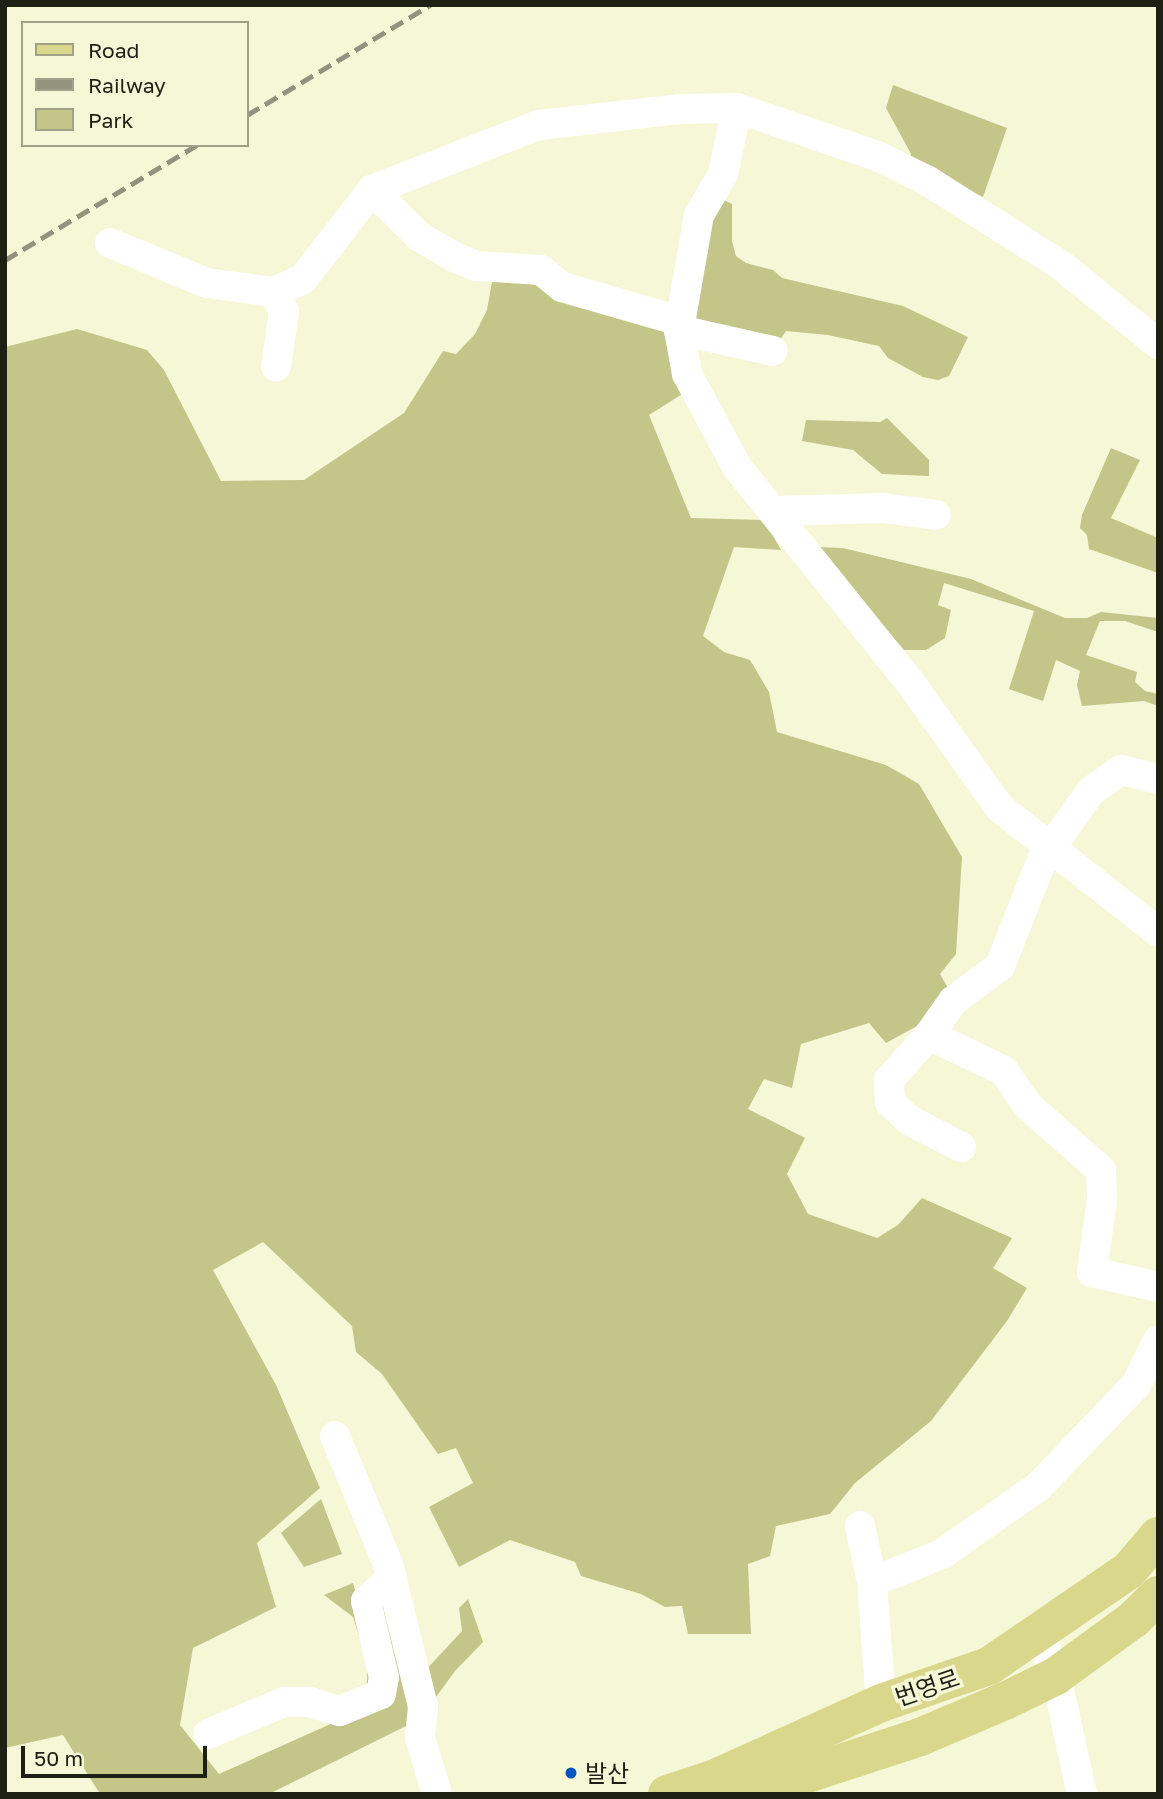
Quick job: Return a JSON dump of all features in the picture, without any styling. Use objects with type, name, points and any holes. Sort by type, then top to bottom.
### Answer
[{"type":"main road","name":"번영로","points":[[667,1794],[713,1779],[881,1703],[989,1666],[1129,1570],[1158,1536]]},
{"type":"main road","name":"번영로","points":[[746,1794],[920,1737],[1056,1676],[1134,1619],[1158,1595]]},
{"type":"street","points":[[110,243],[207,283],[274,292],[303,279],[372,190],[539,125],[679,108],[737,108],[877,156],[928,181],[1062,266],[1158,344]]},
{"type":"street","points":[[737,108],[723,174],[699,215],[679,326],[687,373],[737,467],[910,682],[1000,808],[1158,932]]},
{"type":"street","points":[[372,190],[420,237],[454,257],[476,266],[541,270],[562,287],[679,326],[773,351]]},
{"type":"street","points":[[274,292],[284,312],[276,366]]},
{"type":"street","points":[[774,510],[883,508],[936,515]]},
{"type":"street","points":[[961,1147],[909,1120],[890,1102],[889,1080],[929,1035],[953,1001],[1000,966],[1047,847],[1059,836],[1091,791],[1121,770],[1158,779]]},
{"type":"street","points":[[929,1035],[1004,1071],[1027,1105],[1101,1170],[1102,1199],[1092,1272],[1158,1287]]},
{"type":"street","points":[[872,1582],[942,1554],[1039,1486],[1136,1385],[1158,1340]]},
{"type":"street","points":[[335,1436],[392,1577],[423,1707],[420,1737],[437,1794]]},
{"type":"street","points":[[860,1526],[872,1582],[881,1703]]},
{"type":"street","points":[[208,1734],[284,1702],[310,1702],[340,1711],[381,1694],[384,1677],[366,1601],[392,1577]]},
{"type":"street","points":[[1039,1633],[1056,1676],[1082,1794]]},
{"type":"green space","points":[[893,85],[1007,128],[983,197],[909,162],[911,154],[886,108]]},
{"type":"green space","points":[[724,200],[732,204],[732,241],[736,256],[746,263],[773,270],[782,278],[903,306],[968,337],[949,376],[938,380],[923,377],[888,358],[879,346],[828,335],[786,331],[779,341],[692,318],[704,232]]},
{"type":"green space","points":[[493,276],[542,278],[666,328],[684,393],[649,415],[691,518],[764,520],[781,550],[734,547],[703,636],[724,652],[750,660],[769,692],[777,732],[886,765],[919,784],[962,857],[956,954],[940,974],[948,988],[917,1026],[886,1043],[869,1023],[801,1044],[792,1088],[764,1079],[748,1109],[805,1138],[787,1174],[808,1214],[877,1238],[898,1225],[922,1198],[1012,1238],[993,1268],[1027,1288],[1007,1321],[931,1421],[855,1483],[830,1514],[776,1526],[770,1556],[748,1564],[751,1634],[688,1634],[682,1606],[665,1607],[641,1594],[581,1576],[575,1562],[510,1540],[459,1567],[429,1507],[473,1483],[456,1448],[438,1454],[382,1374],[356,1352],[352,1326],[263,1242],[213,1270],[276,1385],[320,1488],[257,1543],[276,1607],[193,1648],[180,1725],[219,1774],[384,1700],[373,1605],[387,1598],[414,1692],[406,1726],[269,1794],[100,1794],[63,1735],[5,1748],[5,347],[77,329],[147,350],[164,370],[221,481],[304,480],[404,413],[443,351],[456,354],[475,334],[487,310]]},
{"type":"green space","points":[[887,418],[929,460],[929,476],[882,474],[853,450],[802,441],[806,420],[880,422]]},
{"type":"green space","points":[[1111,448],[1140,460],[1111,518],[1158,538],[1158,573],[1089,549],[1087,535],[1080,528],[1082,515]]},
{"type":"green space","points":[[816,547],[843,548],[971,579],[1065,618],[1087,618],[1101,612],[1158,618],[1158,632],[1125,621],[1100,621],[1086,655],[1137,672],[1135,682],[1145,691],[1158,694],[1158,706],[1144,701],[1082,706],[1077,685],[1080,671],[1056,660],[1043,701],[1009,689],[1034,611],[944,583],[938,605],[951,610],[945,638],[926,650],[904,650]]},
{"type":"green space","points":[[321,1499],[342,1554],[304,1567],[281,1533]]},
{"type":"green space","points":[[353,1583],[377,1673],[366,1694],[368,1665],[353,1617],[324,1595]]},
{"type":"green space","points":[[468,1599],[483,1642],[455,1671],[428,1708],[423,1673],[462,1631],[459,1608]]},
{"type":"railway","points":[[248,114],[430,5]]},
{"type":"railway","points":[[5,260],[194,147]]},
{"type":"place","name":"발산","points":[[571,1773]]}]
